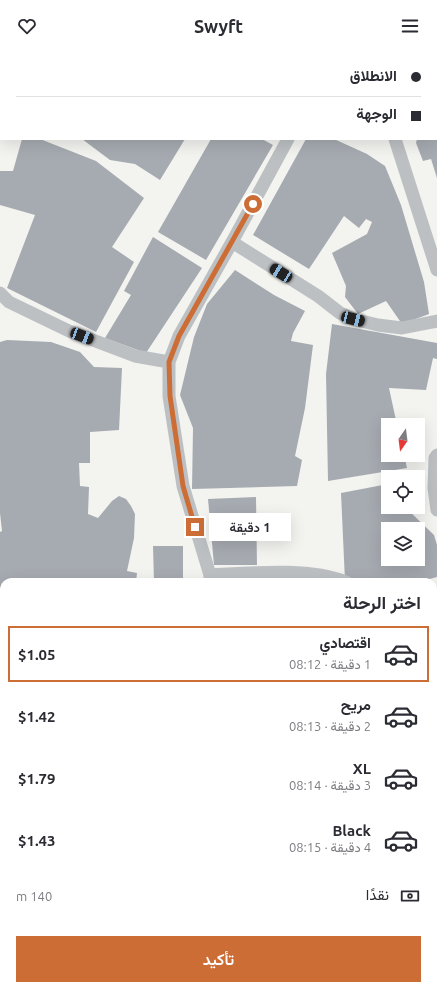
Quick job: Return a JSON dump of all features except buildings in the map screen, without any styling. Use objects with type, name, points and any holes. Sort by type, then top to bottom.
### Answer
[{"type":"street","points":[[287,140],[179,336],[169,362],[170,396],[183,486],[210,578],[270,572],[325,575],[334,578]]},
{"type":"street","points":[[395,140],[437,270]]},
{"type":"street","points":[[232,242],[318,296],[340,313],[353,319],[378,325],[402,328],[437,321]]},
{"type":"street","points":[[0,293],[9,302],[69,331],[135,356],[169,362]]},
{"type":"street","points":[[437,455],[435,458],[434,488],[437,510]]},
{"type":"route","points":[[195,527],[183,486],[170,396],[169,362],[179,336],[253,204]]}]
